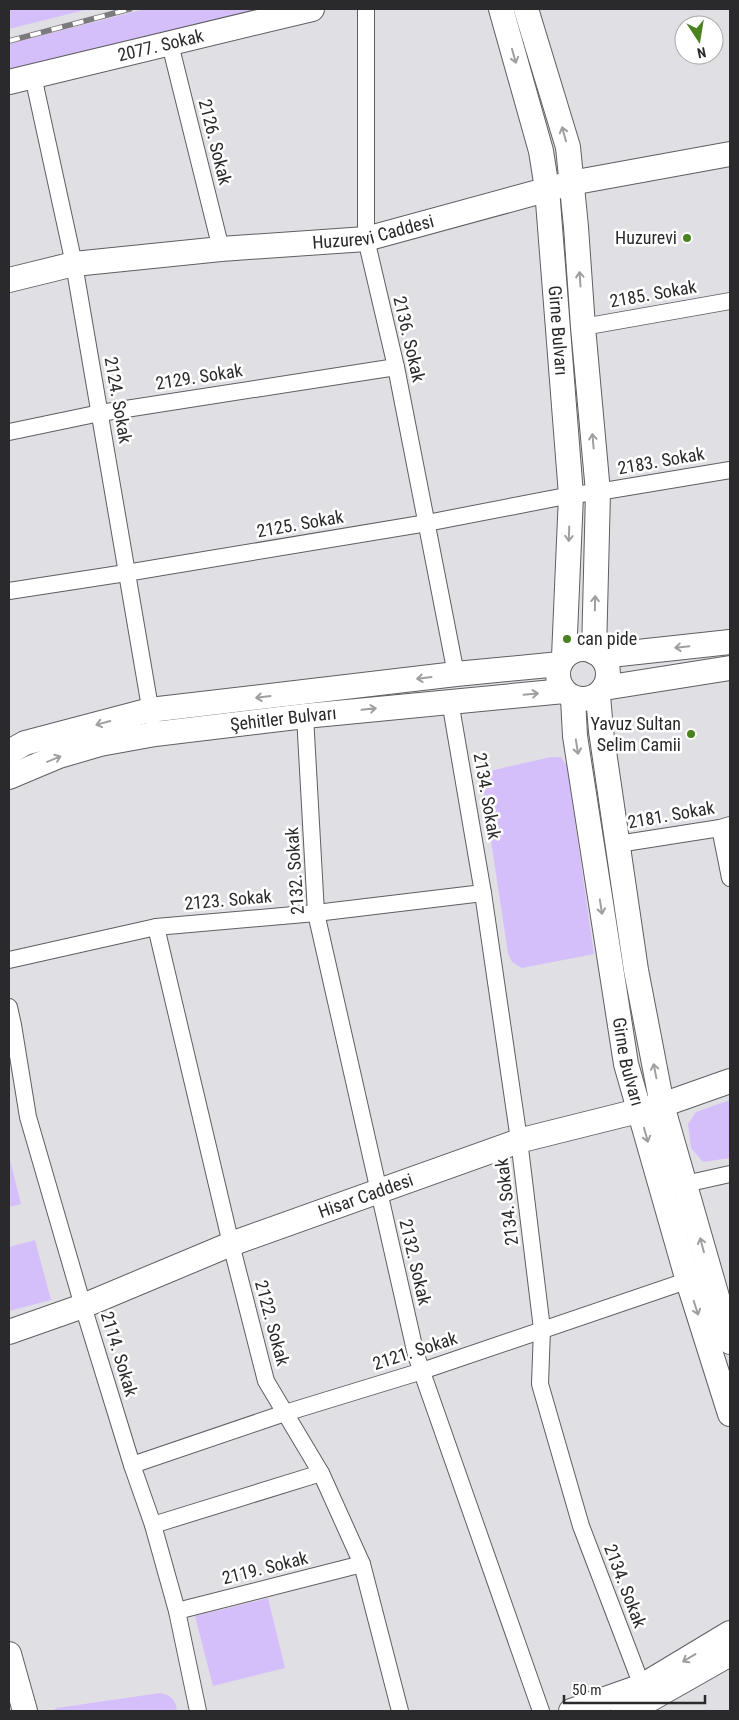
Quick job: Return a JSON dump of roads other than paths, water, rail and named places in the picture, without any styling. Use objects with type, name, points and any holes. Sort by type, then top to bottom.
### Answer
[{"type":"main road","name":"2077. Sokak","points":[[9,82],[312,9]]},
{"type":"main road","name":"Girne Bulvarı","points":[[501,9],[541,151],[547,189],[571,495],[562,661]]},
{"type":"main road","name":"Girne Bulvarı","points":[[526,9],[568,147],[598,492],[597,654]]},
{"type":"main road","name":"Huzurevi Caddesi","points":[[9,280],[74,264],[221,249],[366,239],[571,182],[730,154]]},
{"type":"main road","name":"Şehitler Bulvarı","points":[[9,752],[25,743],[150,710],[562,661],[571,652],[586,649],[597,654],[730,642]]},
{"type":"main road","points":[[597,654],[606,664],[608,672],[607,680],[601,691]]},
{"type":"main road","points":[[562,661],[557,672],[558,680],[568,695]]},
{"type":"main road","name":"Şehitler Bulvarı","points":[[9,777],[59,756],[100,744],[154,734],[450,701],[568,695],[582,700],[590,698],[601,691],[730,668]]},
{"type":"main road","name":"Girne Bulvarı","points":[[601,691],[601,731],[636,970],[662,1105],[685,1184],[699,1277],[730,1414]]},
{"type":"main road","name":"Girne Bulvarı","points":[[568,695],[626,1064],[639,1110],[699,1277],[726,1313],[730,1342]]},
{"type":"main road","name":"Hisar Caddesi","points":[[9,1332],[83,1306],[230,1244],[520,1140],[662,1105],[730,1081]]},
{"type":"main road","points":[[571,1711],[642,1686],[730,1633]]},
{"type":"main road","points":[[9,1654],[25,1711]]},
{"type":"main road","points":[[623,1711],[649,1700],[730,1654]]},
{"type":"main road","points":[[707,1667],[730,1666]]},
{"type":"street","name":"2136. Sokak","points":[[366,9],[366,239],[396,367],[456,674]]},
{"type":"street","name":"2126. Sokak","points":[[170,44],[221,249]]},
{"type":"street","name":"2124. Sokak","points":[[33,76],[74,264],[154,734]]},
{"type":"street","name":"2185. Sokak","points":[[583,327],[730,301]]},
{"type":"street","name":"2129. Sokak","points":[[9,432],[100,413],[396,367]]},
{"type":"street","name":"2183. Sokak","points":[[598,492],[730,470]]},
{"type":"street","name":"2125. Sokak","points":[[9,591],[427,523],[571,495],[598,492]]},
{"type":"street","name":"2134. Sokak","points":[[450,701],[483,893],[520,1140],[542,1330],[540,1384],[581,1526],[642,1686]]},
{"type":"street","name":"2132. Sokak","points":[[305,716],[316,913],[416,1355],[541,1711]]},
{"type":"street","name":"2181. Sokak","points":[[618,844],[725,826]]},
{"type":"street","points":[[725,826],[730,878]]},
{"type":"street","name":"2123. Sokak","points":[[9,960],[156,927],[316,913],[483,893]]},
{"type":"street","name":"2122. Sokak","points":[[156,927],[230,1244],[266,1381],[321,1473],[362,1564],[400,1711]]},
{"type":"street","name":"2114. Sokak","points":[[9,1007],[28,1116],[83,1306],[132,1465],[153,1525],[177,1611],[198,1711]]},
{"type":"street","points":[[685,1184],[730,1174]]},
{"type":"street","name":"2121. Sokak","points":[[132,1465],[285,1413],[421,1371],[699,1277]]},
{"type":"street","points":[[153,1525],[321,1473]]},
{"type":"street","name":"2119. Sokak","points":[[177,1611],[362,1564]]},
{"type":"railway","points":[[9,41],[130,9]]},
{"type":"place","name":"Huzurevi","points":[[687,238]]},
{"type":"place","name":"can pide","points":[[567,639]]},
{"type":"place","name":"Yavuz Sultan Selim Camii","points":[[691,734]]}]
